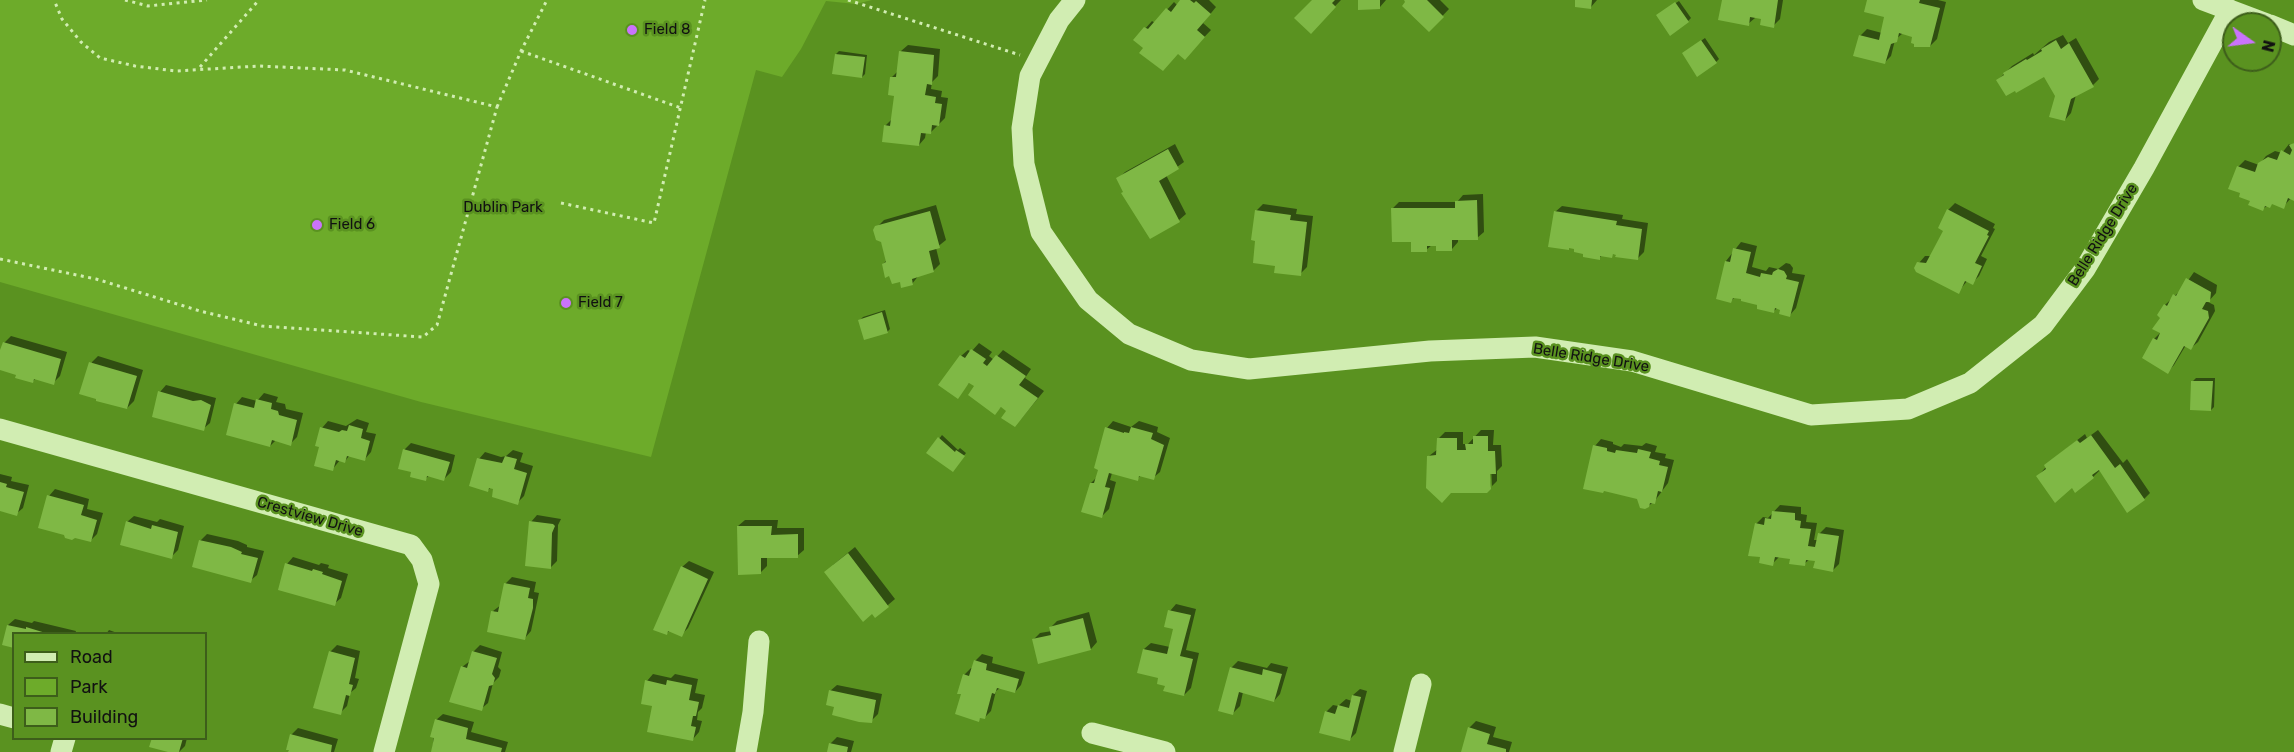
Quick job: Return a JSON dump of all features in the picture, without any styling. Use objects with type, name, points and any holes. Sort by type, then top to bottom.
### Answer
[{"type":"street","name":"Belle Ridge Drive","points":[[1075,0],[1059,20],[1030,76],[1022,128],[1024,164],[1041,232],[1089,300],[1130,334],[1191,360],[1249,369],[1430,351],[1535,347],[1632,361],[1811,415],[1908,409],[1970,383],[2043,325],[2085,269],[2144,168],[2230,10]]},
{"type":"street","points":[[2203,0],[2235,12]]},
{"type":"street","name":"Crestview Drive","points":[[0,429],[411,545],[422,560],[429,584],[384,752]]},
{"type":"street","points":[[746,752],[753,712],[759,642]]},
{"type":"street","points":[[1404,752],[1421,684]]},
{"type":"street","points":[[1092,733],[1165,752]]},
{"type":"path","points":[[54,0],[62,19],[81,42],[100,58],[135,66],[176,71],[260,66],[345,70],[497,107]]},
{"type":"path","points":[[125,0],[148,6],[207,0]]},
{"type":"path","points":[[199,69],[259,0]]},
{"type":"path","points":[[0,259],[96,279],[200,311],[262,326],[423,337],[437,325],[497,107],[521,51],[547,0]]},
{"type":"path","points":[[561,203],[654,223],[705,0]]},
{"type":"path","points":[[848,0],[1022,56]]},
{"type":"path","points":[[521,51],[681,108]]},
{"type":"green space","name":"Dublin Park","points":[[0,0],[872,0],[856,4],[826,1],[801,49],[782,77],[756,70],[651,457],[421,402],[0,282]]},
{"type":"building","points":[[1180,0],[1190,0],[1194,3],[1196,1],[1211,14],[1197,30],[1205,37],[1185,60],[1178,54],[1163,71],[1139,53],[1143,48],[1133,40],[1144,27],[1148,29],[1166,8],[1171,12]]},
{"type":"building","points":[[1312,0],[1335,0],[1332,3],[1336,7],[1311,34],[1294,18]]},
{"type":"building","points":[[1358,0],[1380,0],[1380,9],[1358,10]]},
{"type":"building","points":[[1404,0],[1427,0],[1444,17],[1429,32],[1402,6]]},
{"type":"building","points":[[1575,0],[1592,0],[1591,9],[1575,7]]},
{"type":"building","points":[[1722,0],[1778,0],[1774,28],[1760,25],[1761,19],[1750,17],[1749,26],[1718,20]]},
{"type":"building","points":[[1867,0],[1920,0],[1919,3],[1940,8],[1930,47],[1914,47],[1911,43],[1912,37],[1899,33],[1897,42],[1891,44],[1885,64],[1853,56],[1859,35],[1879,40],[1884,17],[1864,12]]},
{"type":"building","points":[[1675,2],[1689,22],[1670,36],[1656,15]]},
{"type":"building","points":[[1701,40],[1717,63],[1697,77],[1682,53]]},
{"type":"building","points":[[2056,40],[2061,49],[2069,43],[2094,87],[2071,99],[2065,121],[2049,117],[2055,96],[2044,77],[2006,96],[1996,80],[2004,75],[2003,73],[2042,51],[2041,49]]},
{"type":"building","points":[[899,51],[934,55],[932,85],[927,84],[925,95],[936,97],[935,103],[942,104],[939,126],[932,125],[931,134],[921,133],[919,146],[882,142],[884,125],[890,126],[894,96],[888,95],[890,77],[896,77]]},
{"type":"building","points":[[835,54],[865,57],[862,78],[832,74]]},
{"type":"building","points":[[2294,143],[2294,201],[2288,198],[2284,209],[2272,204],[2270,208],[2265,206],[2263,211],[2248,205],[2250,201],[2239,197],[2240,193],[2228,189],[2237,166],[2255,172],[2258,163],[2268,157],[2277,160],[2281,150],[2290,155],[2292,150],[2289,145]]},
{"type":"building","points":[[1168,149],[1179,169],[1159,181],[1180,222],[1150,239],[1121,193],[1123,192],[1116,178]]},
{"type":"building","points":[[1477,200],[1478,240],[1452,240],[1452,251],[1436,251],[1436,246],[1427,246],[1427,252],[1411,252],[1411,242],[1392,242],[1391,208],[1455,208],[1455,201]]},
{"type":"building","points":[[1947,209],[1989,231],[1987,235],[1989,236],[1975,263],[1982,266],[1973,285],[1965,281],[1959,294],[1916,272],[1914,268],[1917,262],[1926,263],[1943,231],[1938,228]]},
{"type":"building","points":[[1255,210],[1291,215],[1290,220],[1307,222],[1301,276],[1274,273],[1275,266],[1253,263],[1255,241],[1251,240]]},
{"type":"building","points":[[930,211],[940,248],[929,251],[934,272],[912,279],[913,285],[901,288],[900,282],[892,284],[889,276],[885,278],[882,264],[886,262],[881,242],[876,240],[873,230],[875,226]]},
{"type":"building","points":[[1554,211],[1617,221],[1616,225],[1642,229],[1638,260],[1615,257],[1616,255],[1613,254],[1612,258],[1600,256],[1600,260],[1583,257],[1583,254],[1574,252],[1574,249],[1548,247]]},
{"type":"building","points":[[1733,248],[1751,252],[1746,273],[1760,277],[1761,273],[1772,275],[1778,269],[1784,271],[1786,279],[1799,282],[1790,317],[1779,314],[1780,310],[1775,308],[1774,313],[1757,309],[1757,305],[1741,301],[1741,299],[1733,298],[1731,303],[1716,299],[1725,261],[1730,262]]},
{"type":"building","points":[[2186,278],[2211,292],[2210,302],[2206,302],[2202,309],[2208,311],[2209,318],[2191,350],[2184,346],[2168,374],[2142,358],[2153,338],[2157,340],[2160,333],[2152,329],[2160,318],[2157,315],[2164,304],[2167,306],[2173,294],[2176,296]]},
{"type":"building","points":[[882,312],[888,333],[864,340],[858,320]]},
{"type":"building","points":[[3,342],[61,359],[54,385],[34,379],[33,383],[15,378],[16,375],[0,370],[0,350]]},
{"type":"building","points":[[971,349],[986,359],[983,363],[987,366],[996,355],[1026,376],[1019,385],[1038,398],[1015,427],[1001,418],[1006,411],[1001,407],[995,415],[968,395],[974,386],[969,383],[958,399],[938,385],[960,355],[965,358]]},
{"type":"building","points":[[89,362],[137,376],[127,409],[79,394]]},
{"type":"building","points":[[2191,381],[2213,381],[2211,411],[2190,410]]},
{"type":"building","points":[[158,391],[193,401],[201,400],[211,405],[204,431],[152,417]]},
{"type":"building","points":[[256,399],[272,403],[271,409],[278,411],[279,415],[297,420],[291,446],[272,440],[270,447],[226,435],[234,403],[254,408]]},
{"type":"building","points":[[349,425],[363,429],[361,438],[370,441],[365,461],[347,456],[345,463],[336,460],[333,471],[314,466],[319,447],[315,446],[320,427],[339,432],[347,431]]},
{"type":"building","points":[[1105,427],[1124,433],[1129,433],[1131,427],[1153,433],[1151,439],[1164,445],[1154,480],[1139,476],[1138,481],[1109,473],[1105,487],[1110,488],[1102,518],[1081,512],[1090,483],[1094,483],[1098,470],[1094,468]]},
{"type":"building","points":[[2091,435],[2115,468],[2120,464],[2145,500],[2127,513],[2099,470],[2092,475],[2094,478],[2075,493],[2072,488],[2055,503],[2036,476],[2046,469],[2044,465],[2077,440],[2080,443]]},
{"type":"building","points":[[1473,436],[1488,436],[1488,451],[1495,451],[1496,474],[1490,474],[1491,489],[1487,493],[1451,493],[1442,503],[1426,488],[1427,456],[1436,455],[1437,438],[1457,438],[1457,450],[1466,450],[1465,444],[1473,444]]},
{"type":"building","points":[[938,437],[955,452],[956,450],[965,456],[953,472],[926,453]]},
{"type":"building","points":[[1593,445],[1607,448],[1607,451],[1615,453],[1616,450],[1637,453],[1638,449],[1651,452],[1649,458],[1660,461],[1659,465],[1668,467],[1662,492],[1658,491],[1655,504],[1650,503],[1645,509],[1640,508],[1637,499],[1604,491],[1603,493],[1583,489]]},
{"type":"building","points":[[403,449],[450,462],[444,481],[427,476],[426,481],[410,477],[411,472],[398,469]]},
{"type":"building","points":[[505,456],[517,459],[514,469],[527,473],[518,505],[492,497],[493,489],[489,488],[488,492],[469,486],[477,458],[502,463]]},
{"type":"building","points":[[0,482],[7,484],[6,487],[24,492],[17,516],[0,511]]},
{"type":"building","points":[[47,495],[84,505],[81,515],[97,520],[91,542],[75,538],[72,540],[65,538],[64,535],[38,528]]},
{"type":"building","points":[[1772,511],[1795,513],[1795,520],[1801,521],[1800,528],[1811,529],[1808,546],[1815,547],[1818,533],[1839,536],[1833,572],[1813,568],[1815,561],[1806,560],[1805,566],[1789,564],[1790,559],[1775,557],[1773,566],[1759,563],[1760,557],[1748,556],[1755,523],[1764,525],[1765,518],[1771,519]]},
{"type":"building","points":[[126,521],[151,529],[152,525],[178,532],[172,559],[120,545]]},
{"type":"building","points":[[529,521],[555,526],[552,533],[551,569],[525,566]]},
{"type":"building","points":[[737,526],[772,526],[771,535],[798,534],[798,558],[761,558],[761,574],[738,575]]},
{"type":"building","points":[[199,540],[231,547],[242,552],[241,554],[258,558],[251,583],[192,567]]},
{"type":"building","points":[[848,553],[889,607],[875,618],[872,614],[863,622],[824,572]]},
{"type":"building","points":[[285,563],[323,572],[322,574],[342,581],[335,606],[278,590]]},
{"type":"building","points":[[681,566],[708,579],[682,637],[668,631],[667,635],[653,630]]},
{"type":"building","points":[[504,583],[530,588],[528,598],[533,599],[533,608],[525,640],[487,632],[491,611],[498,612]]},
{"type":"building","points":[[1168,610],[1191,615],[1180,656],[1193,659],[1184,696],[1163,691],[1165,686],[1157,684],[1158,678],[1137,673],[1143,649],[1167,654],[1173,629],[1164,627]]},
{"type":"building","points":[[1083,618],[1091,650],[1038,664],[1032,639],[1051,635],[1049,627]]},
{"type":"building","points":[[7,625],[42,632],[12,632],[12,648],[2,645]]},
{"type":"building","points":[[329,651],[355,658],[349,684],[353,685],[350,696],[346,695],[341,715],[313,708]]},
{"type":"building","points":[[472,651],[497,658],[492,674],[495,678],[493,685],[489,686],[482,711],[449,702],[461,666],[467,668]]},
{"type":"building","points":[[974,660],[987,664],[986,670],[1019,679],[1015,693],[997,688],[995,694],[992,693],[985,719],[980,718],[979,722],[955,714],[961,694],[957,694],[963,674],[969,676]]},
{"type":"building","points":[[1230,667],[1262,675],[1263,669],[1282,674],[1274,702],[1239,692],[1233,715],[1218,711]]},
{"type":"building","points":[[645,680],[666,685],[667,680],[692,685],[689,700],[699,702],[691,726],[696,727],[693,741],[647,732],[652,706],[641,704]]},
{"type":"building","points":[[829,690],[876,700],[872,723],[832,715],[834,707],[826,705]]},
{"type":"building","points":[[1352,695],[1361,697],[1350,741],[1319,733],[1325,711],[1335,714],[1338,705],[1349,708]]},
{"type":"building","points":[[435,719],[468,728],[466,739],[502,748],[501,752],[431,752],[434,738],[430,737]]},
{"type":"building","points":[[1468,727],[1490,734],[1487,744],[1506,749],[1506,752],[1461,752]]},
{"type":"building","points":[[290,734],[332,745],[331,752],[288,752],[289,750],[286,750]]},
{"type":"building","points":[[151,740],[182,740],[179,752],[168,752],[149,747]]},
{"type":"building","points":[[829,743],[848,747],[847,752],[827,752]]},
{"type":"place","name":"Field 8","points":[[632,30]]},
{"type":"place","name":"Field 6","points":[[317,225]]},
{"type":"place","name":"Field 7","points":[[566,303]]}]
